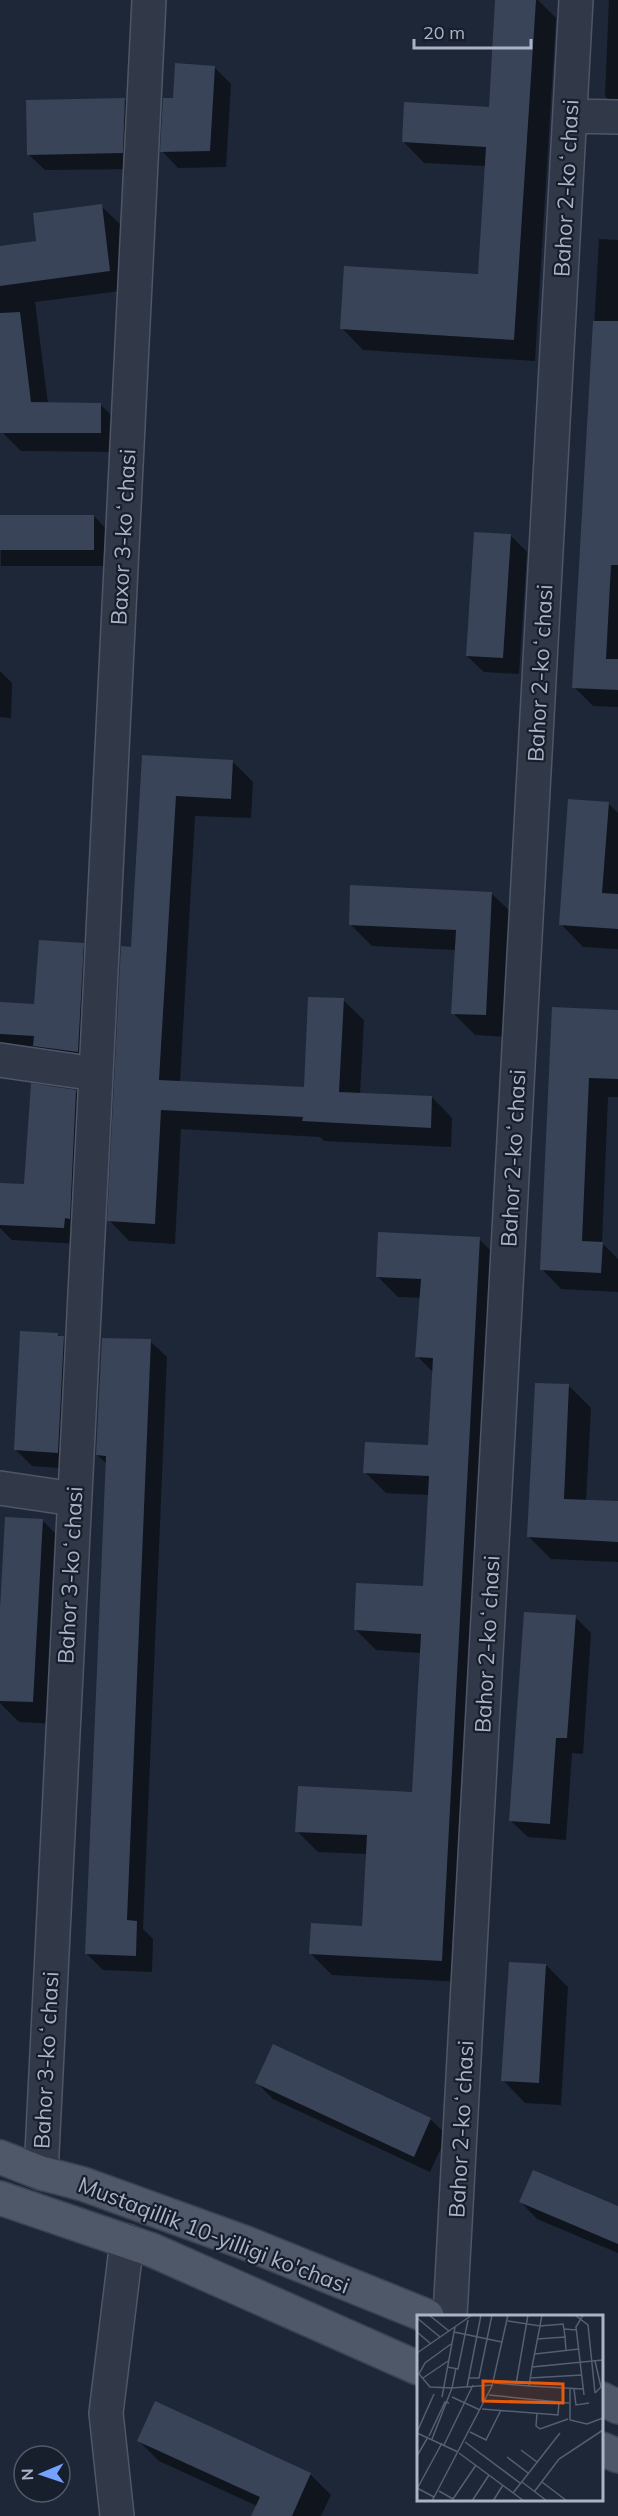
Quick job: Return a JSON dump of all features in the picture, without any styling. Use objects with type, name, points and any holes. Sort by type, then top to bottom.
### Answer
[{"type":"main road","name":"Mustaqillik 10-yilligi ko'chasi","points":[[0,2157],[41,2173],[83,2184],[246,2243],[425,2315]]},
{"type":"main road","name":"Mustaqillik 10-yilligi ko'chasi","points":[[0,2198],[152,2250],[417,2368]]},
{"type":"main road","points":[[603,2400],[618,2407]]},
{"type":"main road","points":[[603,2450],[618,2457]]},
{"type":"street","name":"Baxor 3-koʻchasi","points":[[96,1074],[149,0]]},
{"type":"street","name":"Bahor 2-koʻchasi","points":[[450,2315],[576,0]]},
{"type":"street","points":[[570,117],[618,117]]},
{"type":"street","points":[[0,1060],[96,1074]]},
{"type":"street","name":"Bahor 3-koʻchasi","points":[[41,2173],[96,1074]]},
{"type":"street","points":[[0,1488],[74,1499]]},
{"type":"street","points":[[117,2516],[106,2412],[128,2241]]},
{"type":"building","points":[[495,0],[536,0],[514,340],[340,329],[344,266],[478,274],[486,147],[402,142],[404,102],[489,107]]},
{"type":"building","points":[[175,63],[215,66],[210,151],[160,152],[163,98],[173,98]]},
{"type":"building","points":[[125,98],[123,153],[27,155],[26,100]]},
{"type":"building","points":[[102,204],[110,271],[0,286],[0,246],[36,241],[33,213]]},
{"type":"building","points":[[20,312],[31,402],[101,403],[101,433],[0,433],[0,313]]},
{"type":"building","points":[[593,321],[618,321],[618,565],[611,565],[606,659],[618,659],[618,690],[572,688]]},
{"type":"building","points":[[0,515],[94,515],[94,550],[0,550]]},
{"type":"building","points":[[474,532],[511,534],[503,658],[466,656]]},
{"type":"building","points":[[142,755],[233,760],[231,799],[176,796],[159,1080],[304,1087],[308,997],[344,998],[339,1092],[432,1096],[431,1128],[302,1121],[303,1117],[161,1110],[155,1224],[107,1221],[121,946],[131,947]]},
{"type":"building","points":[[568,799],[609,802],[602,893],[618,894],[618,929],[559,925]]},
{"type":"building","points":[[350,885],[492,892],[486,1015],[451,1014],[456,930],[349,925]]},
{"type":"building","points":[[39,940],[84,943],[78,1052],[33,1046],[34,1036],[0,1034],[0,1002],[34,1004]]},
{"type":"building","points":[[552,1007],[618,1010],[618,1079],[589,1078],[582,1241],[603,1242],[601,1273],[540,1270]]},
{"type":"building","points":[[31,1083],[76,1090],[70,1219],[65,1218],[64,1228],[0,1225],[0,1183],[24,1184]]},
{"type":"building","points":[[378,1232],[480,1237],[442,1961],[309,1954],[311,1923],[362,1926],[367,1835],[295,1832],[298,1786],[412,1792],[421,1634],[354,1630],[356,1583],[423,1586],[429,1476],[363,1473],[365,1442],[428,1445],[433,1358],[415,1357],[421,1279],[376,1277]]},
{"type":"building","points":[[20,1331],[58,1333],[58,1336],[64,1336],[58,1453],[14,1450]]},
{"type":"building","points":[[102,1338],[151,1339],[127,1920],[137,1921],[136,1956],[85,1954],[106,1456],[96,1455]]},
{"type":"building","points":[[535,1383],[569,1384],[564,1499],[618,1501],[618,1542],[527,1537]]},
{"type":"building","points":[[5,1517],[43,1519],[33,1702],[0,1701],[0,1609]]},
{"type":"building","points":[[524,1612],[576,1615],[567,1738],[556,1738],[550,1824],[509,1821]]},
{"type":"building","points":[[509,1962],[546,1964],[539,2083],[501,2081]]},
{"type":"building","points":[[273,2044],[431,2118],[414,2157],[255,2083]]},
{"type":"building","points":[[533,2170],[618,2206],[618,2244],[519,2202]]},
{"type":"building","points":[[155,2401],[311,2473],[292,2516],[251,2516],[260,2497],[137,2441]]}]
